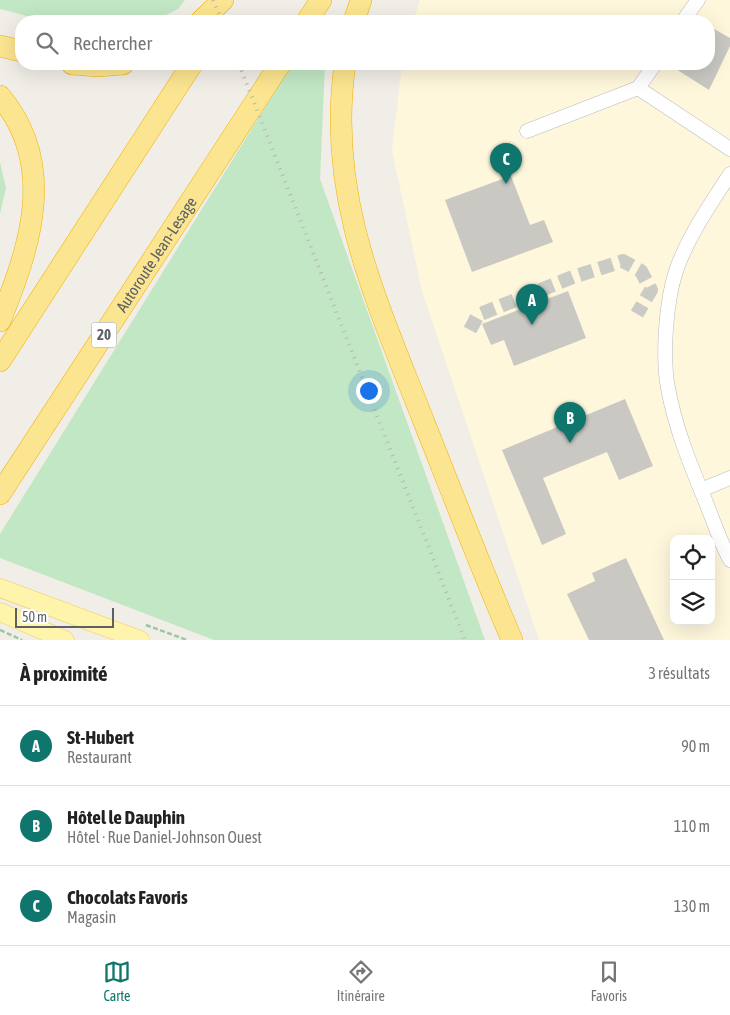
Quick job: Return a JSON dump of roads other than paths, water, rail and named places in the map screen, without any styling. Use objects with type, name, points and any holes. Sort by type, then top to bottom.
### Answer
[{"type":"highway","points":[[207,15],[223,0]]},
{"type":"highway","points":[[224,15],[234,0]]},
{"type":"highway","points":[[311,15],[321,0]]},
{"type":"highway","points":[[356,15],[361,0]]},
{"type":"highway","points":[[0,46],[15,50]]},
{"type":"highway","points":[[0,361],[188,70]]},
{"type":"highway","name":"Autoroute Jean-Lesage","points":[[0,494],[276,70]]},
{"type":"highway","points":[[344,70],[341,111],[342,155],[348,200],[360,252],[402,367],[512,640]]},
{"type":"highway","points":[[0,96],[15,117],[26,140],[35,184],[33,216],[25,254],[0,321]]},
{"type":"main road","points":[[0,588],[140,640]]},
{"type":"main road","points":[[0,612],[65,640]]},
{"type":"street","points":[[687,15],[698,0]]},
{"type":"street","points":[[527,131],[638,88],[651,70]]},
{"type":"street","points":[[638,88],[730,149]]},
{"type":"street","points":[[730,174],[697,225],[676,271],[666,328],[667,387],[682,439],[700,490],[730,560]]},
{"type":"street","points":[[700,490],[730,478]]},
{"type":"tunnel","points":[[470,330],[478,315],[573,277],[623,261],[641,271],[651,290],[637,314]]},
{"type":"railway","points":[[213,0],[219,15]]},
{"type":"railway","points":[[241,70],[465,640]]},
{"type":"place","name":"Chocolats Favoris","points":[[506,184]]},
{"type":"place","name":"St-Hubert","points":[[532,325]]},
{"type":"place","name":"Hôtel le Dauphin","points":[[570,443]]}]
